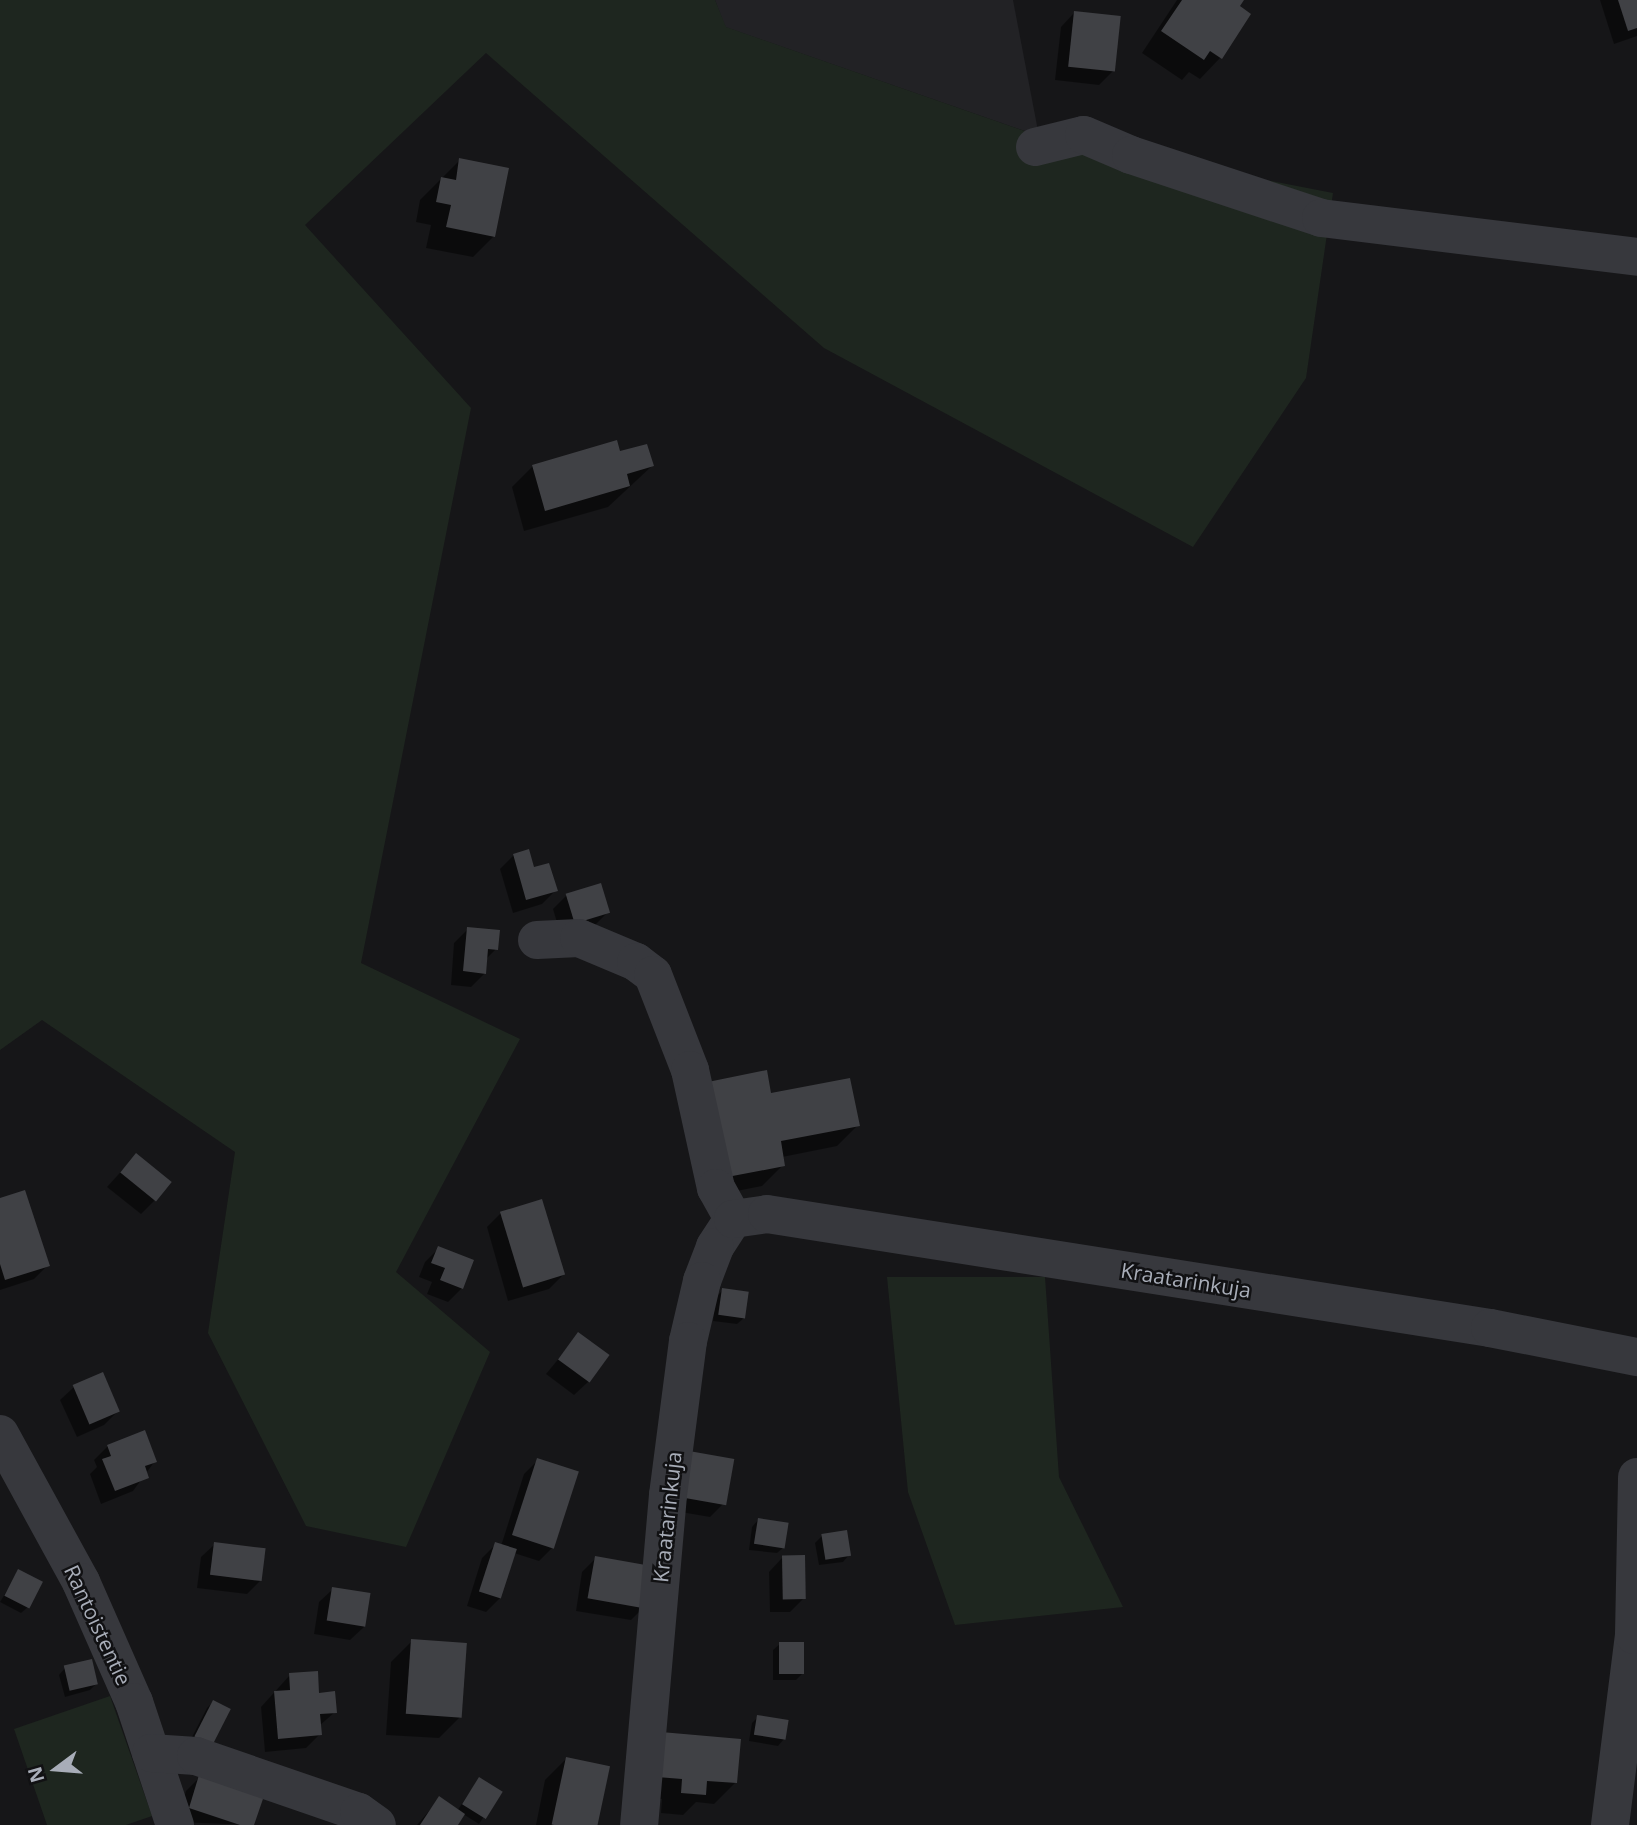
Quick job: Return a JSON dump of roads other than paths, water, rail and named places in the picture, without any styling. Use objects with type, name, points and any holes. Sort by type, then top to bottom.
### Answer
[{"type":"street","points":[[1035,147],[1084,135],[1131,155],[1321,218],[1637,257]]},
{"type":"street","points":[[537,940],[579,938],[636,962],[653,975],[690,1070],[716,1188],[733,1219]]},
{"type":"street","name":"Kraatarinkuja","points":[[639,1825],[665,1521],[688,1341],[702,1281],[715,1247],[733,1219],[767,1214],[1476,1326],[1637,1357]]},
{"type":"street","name":"Rantoistentie","points":[[0,1434],[81,1582],[134,1702],[175,1825]]},
{"type":"street","points":[[1610,1825],[1634,1635],[1637,1477]]},
{"type":"street","points":[[151,1753],[196,1756],[359,1812],[377,1825]]}]
